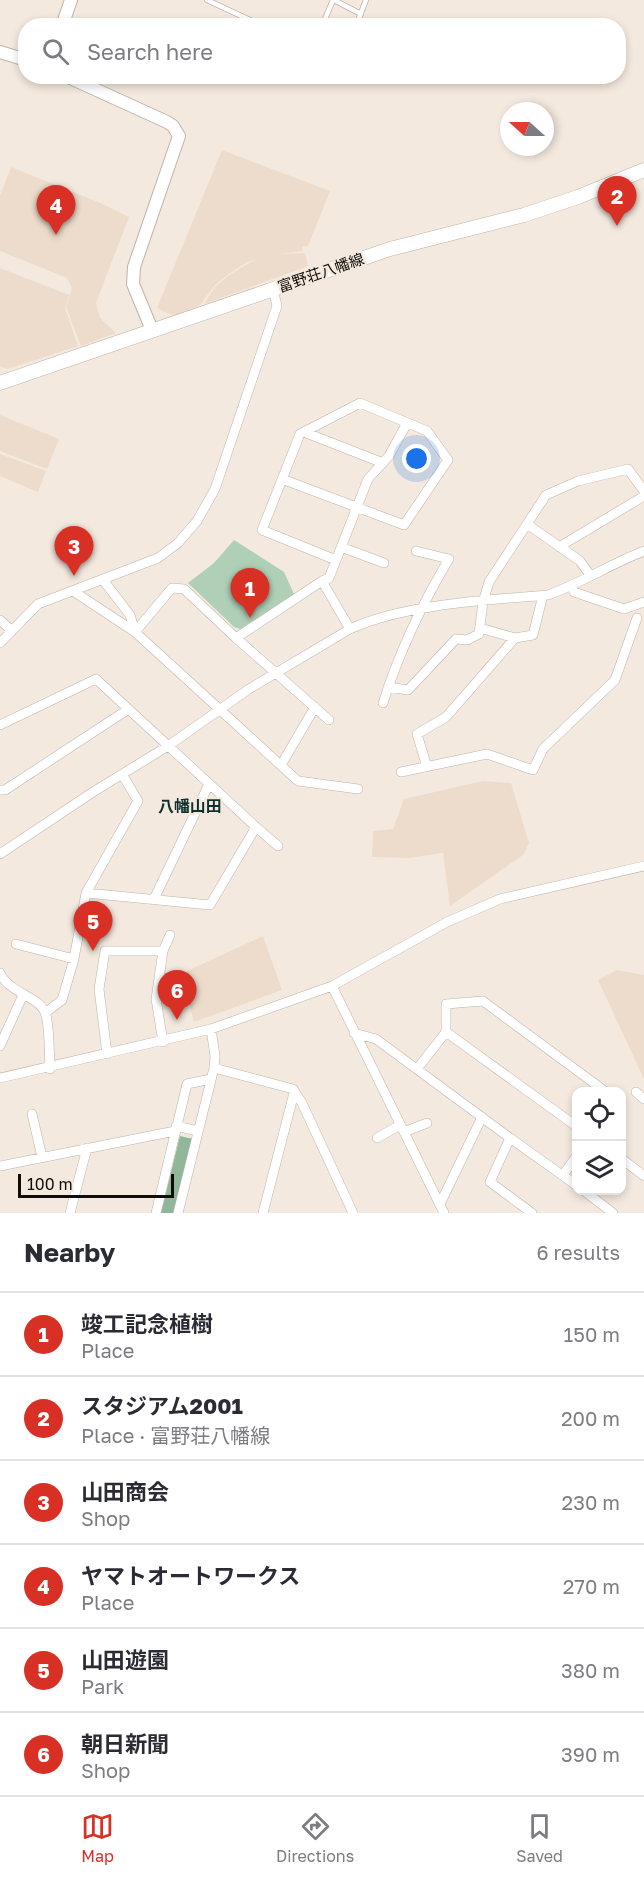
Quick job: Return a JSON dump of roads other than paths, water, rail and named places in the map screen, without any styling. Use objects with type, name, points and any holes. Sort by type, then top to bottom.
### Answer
[{"type":"main road","name":"富野荘八幡線","points":[[0,383],[390,249],[524,215],[578,197],[644,170]]},
{"type":"street","points":[[65,18],[71,0]]},
{"type":"street","points":[[0,52],[18,58]]},
{"type":"street","points":[[83,84],[166,122],[173,126],[179,136],[134,267],[133,284],[152,330]]},
{"type":"street","points":[[0,643],[38,604],[158,558],[178,543],[197,520],[215,489],[277,306],[273,289]]},
{"type":"street","points":[[282,479],[404,525],[448,460],[427,431],[360,403],[300,434],[282,479],[262,530],[336,560]]},
{"type":"street","points":[[236,638],[329,578],[368,479],[382,463],[408,423]]},
{"type":"street","points":[[304,432],[382,463]]},
{"type":"street","points":[[388,687],[408,690],[456,639],[467,640],[479,634],[483,602],[489,582],[546,495],[578,481],[628,469],[644,491]]},
{"type":"street","points":[[559,547],[644,496]]},
{"type":"street","points":[[527,524],[580,561],[590,575]]},
{"type":"street","points":[[341,548],[384,563]]},
{"type":"street","points":[[383,703],[422,610],[449,559],[416,551]]},
{"type":"street","points":[[0,854],[277,674],[366,621],[422,610],[543,595],[571,585],[644,551]]},
{"type":"street","points":[[103,580],[130,615],[135,632]]},
{"type":"street","points":[[322,581],[350,629]]},
{"type":"street","points":[[571,585],[574,592],[624,609],[644,602]]},
{"type":"street","points":[[135,632],[172,588],[184,589],[329,720]]},
{"type":"street","points":[[73,591],[135,632],[298,781],[358,789]]},
{"type":"street","points":[[480,628],[515,638],[533,635],[543,595]]},
{"type":"street","points":[[401,772],[487,754],[533,770],[543,749],[615,680],[640,618],[634,607]]},
{"type":"street","points":[[0,620],[12,631]]},
{"type":"street","points":[[427,767],[417,734],[446,717],[515,638]]},
{"type":"street","points":[[0,725],[96,680],[278,846]]},
{"type":"street","points":[[281,765],[315,707]]},
{"type":"street","points":[[0,790],[5,790],[127,710]]},
{"type":"street","points":[[45,1013],[62,1000],[74,959],[86,893],[138,801],[122,774]]},
{"type":"street","points":[[154,899],[209,784]]},
{"type":"street","points":[[86,893],[210,905],[256,827]]},
{"type":"street","points":[[0,1078],[50,1069],[211,1029],[332,986],[447,922],[500,899],[644,866]]},
{"type":"street","points":[[163,1042],[156,999],[164,951],[170,935]]},
{"type":"street","points":[[16,944],[74,959]]},
{"type":"street","points":[[107,1054],[99,989],[105,951],[164,951]]},
{"type":"street","points":[[0,973],[4,983],[39,1005],[45,1013],[50,1069]]},
{"type":"street","points":[[332,986],[442,1209]]},
{"type":"street","points":[[0,1046],[23,995]]},
{"type":"street","points":[[417,1069],[446,1032],[446,1004],[483,1001],[599,1087]]},
{"type":"street","points":[[178,1213],[214,1068],[215,1056],[211,1029]]},
{"type":"street","points":[[446,1032],[572,1123]]},
{"type":"street","points":[[354,1033],[376,1038],[572,1182]]},
{"type":"street","points":[[214,1068],[293,1089],[302,1103],[353,1213]]},
{"type":"street","points":[[156,1213],[187,1084],[211,1079]]},
{"type":"street","points":[[263,1213],[294,1093]]},
{"type":"street","points":[[32,1114],[42,1157]]},
{"type":"street","points":[[442,1209],[482,1117]]},
{"type":"street","points":[[377,1138],[402,1128],[427,1123]]},
{"type":"street","points":[[0,1166],[175,1129],[198,1131]]},
{"type":"street","points":[[510,1138],[490,1182],[532,1213]]},
{"type":"street","points":[[70,1213],[87,1148]]},
{"type":"street","points":[[563,1175],[572,1163]]},
{"type":"street","points":[[626,1163],[644,1176]]},
{"type":"street","points":[[588,1195],[613,1213]]},
{"type":"street","points":[[515,1200],[521,1213]]},
{"type":"lane","points":[[207,0],[246,18]]},
{"type":"lane","points":[[327,18],[333,0],[361,14]]},
{"type":"lane","points":[[359,18],[366,0]]},
{"type":"place","name":"スタジアム2001","points":[[617,226]]},
{"type":"place","name":"ヤマトオートワークス","points":[[56,235]]},
{"type":"place","name":"山田商会","points":[[74,576]]},
{"type":"place","name":"竣工記念植樹","points":[[250,618]]},
{"type":"place","name":"山田遊園","points":[[93,951]]},
{"type":"place","name":"朝日新聞","points":[[177,1020]]},
{"type":"district","name":"八幡山田","points":[[190,806]]}]
